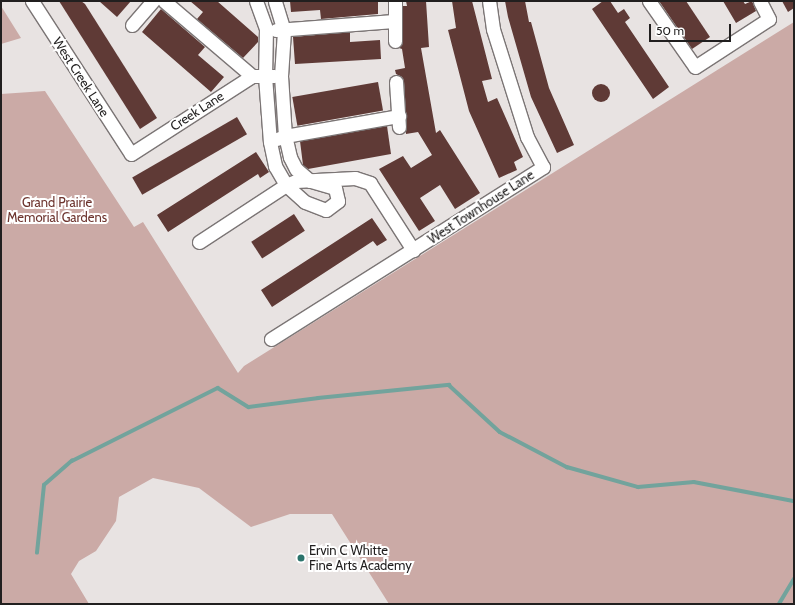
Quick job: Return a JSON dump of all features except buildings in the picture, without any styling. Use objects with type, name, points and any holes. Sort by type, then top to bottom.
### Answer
[{"type":"street","name":"West Creek Lane","points":[[32,1],[131,154]]},
{"type":"street","points":[[132,25],[153,1]]},
{"type":"street","points":[[164,1],[252,76],[281,76]]},
{"type":"street","points":[[256,1],[266,29],[265,76],[270,142],[275,166],[286,185],[305,202],[326,210],[338,201],[335,188],[310,181],[296,169],[290,157],[284,136],[281,76],[284,30],[275,1]]},
{"type":"street","points":[[395,1],[395,41]]},
{"type":"street","name":"West Townhouse Lane","points":[[271,339],[543,167],[527,137],[492,29],[489,1]]},
{"type":"street","points":[[650,1],[695,67],[769,19],[760,1]]},
{"type":"street","points":[[266,29],[284,30],[394,21]]},
{"type":"street","name":"Creek Lane","points":[[131,154],[252,76]]},
{"type":"street","points":[[270,142],[284,136],[399,122],[396,82]]},
{"type":"street","points":[[200,242],[286,185],[296,181],[355,178],[370,183],[413,250]]},
{"type":"green space","points":[[1,6],[21,38],[1,44]]},
{"type":"green space","name":"Grand Prairie Memorial Gardens","points":[[794,22],[794,604],[389,604],[332,514],[290,514],[251,527],[199,488],[153,478],[119,497],[116,521],[96,551],[79,561],[71,574],[89,604],[1,604],[1,94],[45,91],[134,227],[143,222],[238,373],[244,366]]},
{"type":"waterway","points":[[37,553],[44,485],[72,461],[218,388],[249,407],[318,398],[449,385],[500,432],[567,467],[638,487],[694,482],[794,501]]},
{"type":"waterway","points":[[779,604],[794,579]]},
{"type":"place","name":"Ervin C Whitte Fine Arts Academy","points":[[301,558]]}]
